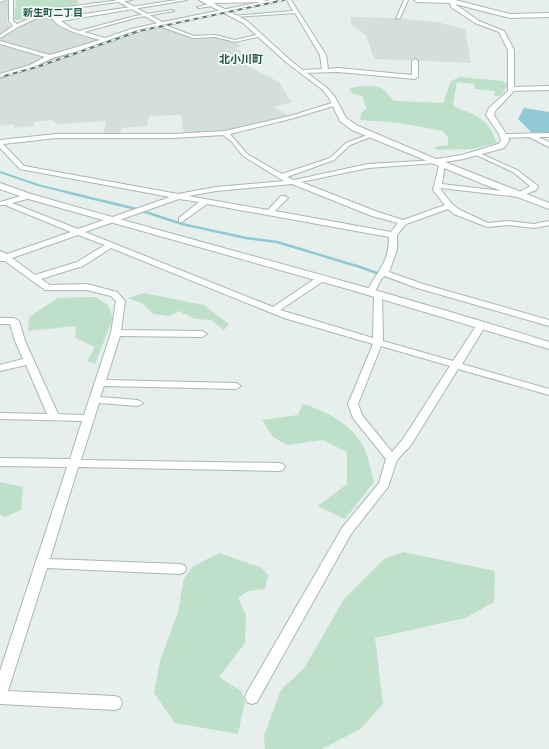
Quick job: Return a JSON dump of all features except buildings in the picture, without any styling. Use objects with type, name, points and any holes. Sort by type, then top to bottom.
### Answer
[{"type":"street","points":[[11,0],[11,21],[16,26]]},
{"type":"street","points":[[77,7],[86,0]]},
{"type":"street","points":[[0,37],[16,26],[54,10],[130,0]]},
{"type":"street","points":[[56,20],[185,0]]},
{"type":"street","points":[[199,7],[206,2],[263,0]]},
{"type":"street","points":[[0,76],[32,66],[50,57],[76,50],[133,30],[277,0]]},
{"type":"street","points":[[289,0],[323,55],[325,70]]},
{"type":"street","points":[[398,18],[406,0]]},
{"type":"street","points":[[417,0],[465,0]]},
{"type":"street","points":[[543,0],[549,0]]},
{"type":"street","points":[[119,1],[160,24],[193,37],[215,36],[235,41],[260,35]]},
{"type":"street","points":[[453,1],[510,16],[549,15]]},
{"type":"street","points":[[2,257],[79,232],[177,196],[203,190],[293,182],[368,166],[439,162],[477,154],[502,146],[505,141],[505,136],[494,123],[490,115],[492,110],[511,91],[511,50],[501,31],[470,18],[453,6],[453,1]]},
{"type":"street","points":[[206,2],[245,22],[289,62],[325,89],[332,97],[334,104],[347,122],[370,136],[549,206]]},
{"type":"street","points":[[77,7],[76,8],[90,19]]},
{"type":"street","points":[[79,32],[146,15],[172,11]]},
{"type":"street","points":[[47,12],[69,29],[105,40]]},
{"type":"street","points":[[235,16],[296,12]]},
{"type":"street","points":[[95,23],[100,27]]},
{"type":"street","points":[[0,42],[50,57]]},
{"type":"street","points":[[302,72],[325,70],[358,71],[416,77],[415,61]]},
{"type":"street","points":[[511,89],[549,88]]},
{"type":"street","points":[[1,141],[56,136],[173,136],[225,133],[292,117],[334,104]]},
{"type":"street","points":[[225,133],[234,141],[245,155],[293,182],[375,214],[403,222]]},
{"type":"street","points":[[505,136],[549,135]]},
{"type":"street","points":[[282,176],[332,159],[348,144],[370,136]]},
{"type":"street","points":[[531,136],[549,145]]},
{"type":"street","points":[[1,141],[22,168],[393,235]]},
{"type":"street","points":[[438,186],[519,195],[534,188],[534,186],[515,171],[477,154]]},
{"type":"street","points":[[439,162],[437,190],[449,206],[457,212],[487,225],[508,224],[534,226],[549,223]]},
{"type":"street","points":[[0,186],[28,196],[322,278],[549,346]]},
{"type":"street","points":[[2,203],[28,196]]},
{"type":"street","points":[[269,213],[284,198]]},
{"type":"street","points":[[182,220],[204,202]]},
{"type":"street","points":[[2,203],[79,232],[274,310],[549,392]]},
{"type":"street","points":[[392,459],[357,416],[353,404],[378,342],[374,294],[378,277],[384,273],[392,250],[393,235],[403,222],[449,206]]},
{"type":"street","points":[[34,278],[80,264],[111,245]]},
{"type":"street","points":[[0,693],[116,333],[122,301],[114,294],[87,287],[48,288],[2,257]]},
{"type":"street","points":[[384,273],[427,288],[549,323]]},
{"type":"street","points":[[274,310],[322,278]]},
{"type":"street","points":[[0,321],[14,321],[20,341],[54,417]]},
{"type":"street","points":[[252,697],[346,530],[384,484],[392,459],[407,442],[481,325]]},
{"type":"street","points":[[116,333],[202,334]]},
{"type":"street","points":[[0,368],[29,361]]},
{"type":"street","points":[[100,383],[236,386]]},
{"type":"street","points":[[95,400],[138,403]]},
{"type":"street","points":[[0,416],[89,418]]},
{"type":"street","points":[[0,462],[279,467]]},
{"type":"street","points":[[41,563],[180,569]]},
{"type":"street","points":[[0,698],[115,703]]},
{"type":"shaded area","points":[[9,1],[7,21],[10,27],[0,34],[0,3]]},
{"type":"shaded area","points":[[42,15],[47,15],[67,30],[100,40],[49,56],[0,40],[0,38],[18,27]]},
{"type":"shaded area","points":[[351,17],[394,18],[437,22],[465,29],[471,63],[374,59],[366,35],[351,25]]},
{"type":"shaded area","points":[[160,26],[190,37],[215,36],[242,46],[235,48],[248,55],[232,58],[279,82],[290,100],[293,102],[273,107],[290,116],[229,131],[184,134],[181,115],[149,116],[147,126],[122,128],[118,136],[103,135],[106,121],[58,124],[52,120],[34,122],[34,126],[15,128],[14,124],[0,126],[0,76],[51,57]]},
{"type":"shaded area","points":[[0,43],[46,57],[32,65],[0,74]]},
{"type":"green space","points":[[16,0],[76,0],[79,2],[68,7],[43,11],[27,18],[14,20]]},
{"type":"green space","points":[[460,77],[503,81],[509,84],[500,96],[494,96],[495,91],[475,89],[474,84],[457,82],[453,104],[455,107],[482,119],[494,135],[497,143],[471,149],[437,150],[434,147],[448,145],[448,137],[443,131],[399,123],[360,120],[361,113],[367,109],[362,96],[354,94],[349,89],[362,86],[373,86],[382,88],[391,98],[396,101],[443,103],[451,81]]},
{"type":"green space","points":[[144,293],[204,305],[229,324],[224,330],[211,320],[195,319],[179,311],[169,316],[153,314],[143,304],[128,298]]},
{"type":"green space","points":[[96,297],[108,305],[113,318],[95,364],[87,361],[95,347],[75,338],[76,326],[28,331],[29,317],[58,298]]},
{"type":"green space","points":[[303,404],[322,411],[348,427],[361,443],[366,452],[374,482],[345,519],[318,506],[347,484],[347,452],[323,440],[287,445],[273,437],[262,420],[298,415]]},
{"type":"green space","points":[[0,482],[23,487],[21,510],[5,517],[0,515]]},
{"type":"green space","points":[[403,552],[495,571],[494,602],[465,618],[375,638],[383,704],[360,729],[322,749],[265,749],[264,736],[281,690],[305,667],[344,599],[384,559]]},
{"type":"green space","points":[[219,553],[260,567],[268,575],[265,589],[248,591],[238,598],[246,615],[245,643],[219,677],[241,691],[245,701],[238,734],[175,723],[154,693],[160,661],[179,609],[183,581],[192,567]]},
{"type":"water","points":[[524,108],[549,112],[549,133],[531,132],[518,119]]},
{"type":"waterway","points":[[0,172],[38,185],[66,192]]},
{"type":"waterway","points":[[66,192],[136,209],[182,224],[246,238],[277,242],[360,267],[405,283]]},
{"type":"waterway","points":[[66,192],[70,193]]},
{"type":"railway","points":[[0,77],[37,67],[139,31],[284,0]]},
{"type":"district","name":"新生町二丁目","points":[[53,12]]},
{"type":"district","name":"北小川町","points":[[241,59]]}]
